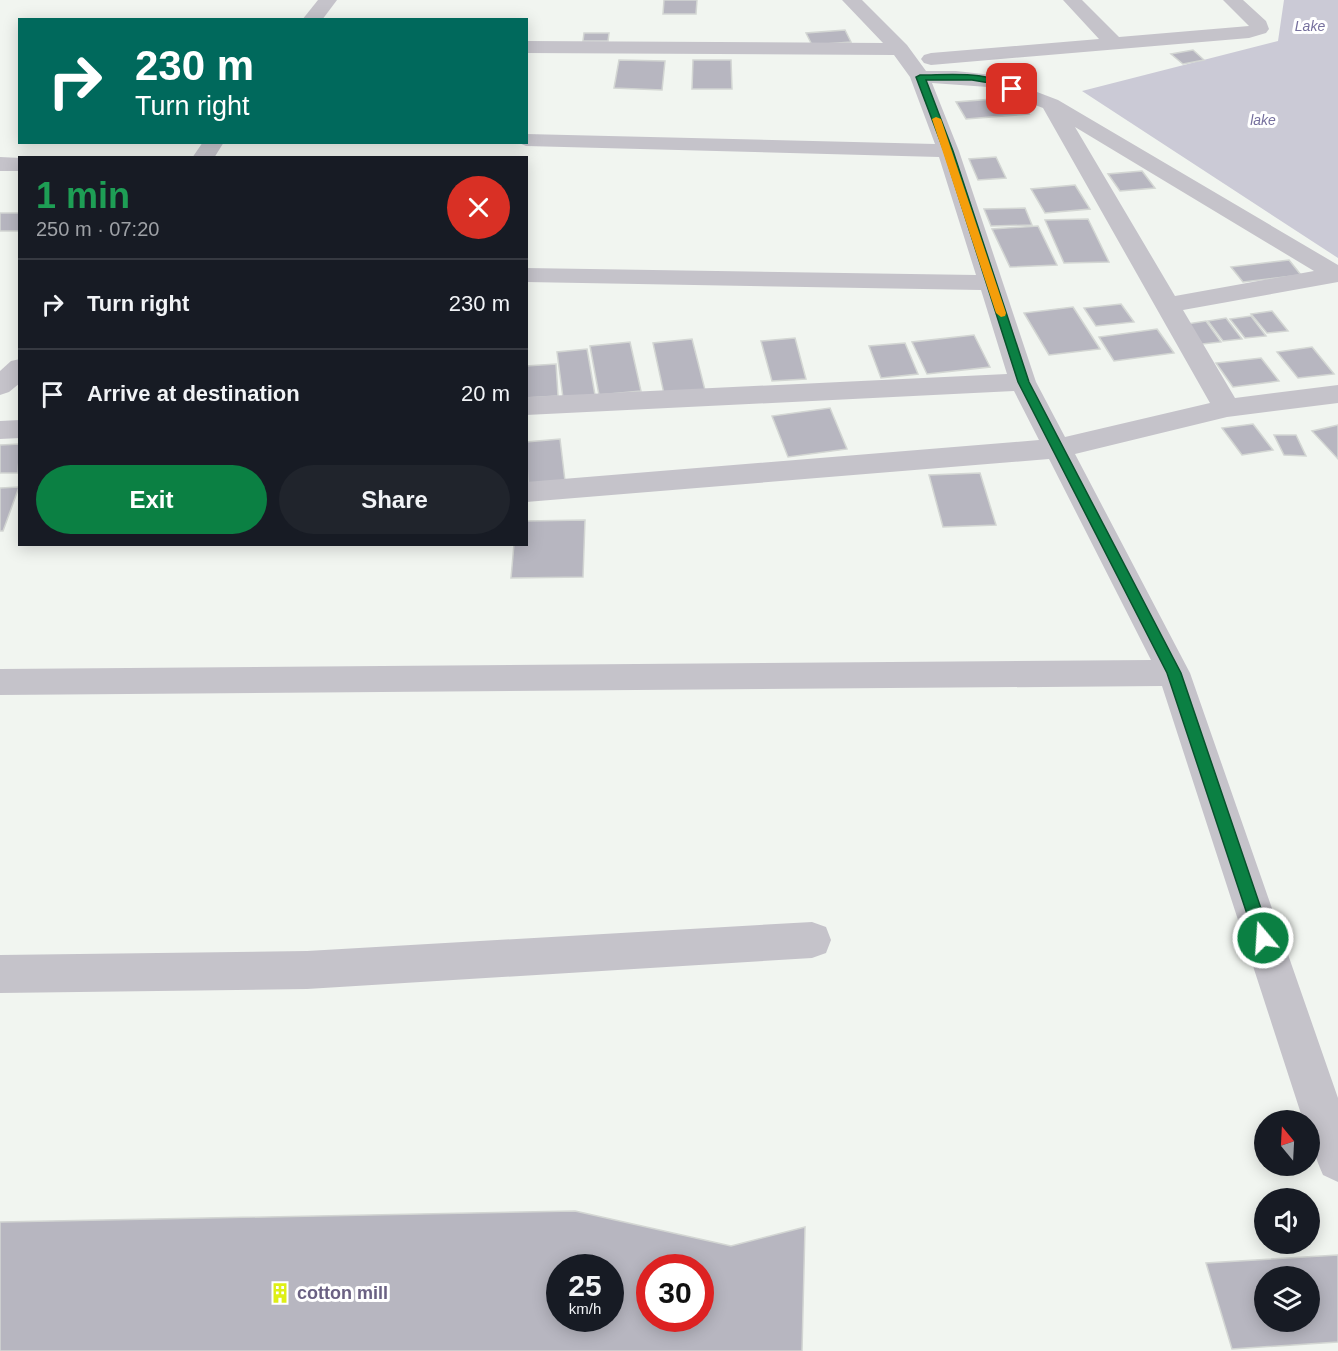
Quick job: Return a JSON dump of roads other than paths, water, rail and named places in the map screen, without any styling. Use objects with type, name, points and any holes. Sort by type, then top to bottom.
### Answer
[{"type":"street","points":[[313,18],[328,0]]},
{"type":"street","points":[[851,0],[910,62],[948,151],[1023,382],[1174,673],[1338,1160]]},
{"type":"street","points":[[1072,0],[1114,43]]},
{"type":"street","points":[[528,47],[910,62],[1249,32],[1258,29],[1259,25],[1232,0]]},
{"type":"street","points":[[910,62],[956,77],[992,81],[1051,104],[1337,274]]},
{"type":"street","points":[[1051,104],[1227,408]]},
{"type":"street","points":[[528,140],[948,151]]},
{"type":"street","points":[[0,164],[18,164]]},
{"type":"street","points":[[1167,305],[1337,274]]},
{"type":"street","points":[[528,275],[991,283]]},
{"type":"street","points":[[0,386],[18,369]]},
{"type":"street","points":[[528,406],[1023,382]]},
{"type":"street","points":[[528,492],[1059,448],[1227,408],[1338,393]]},
{"type":"street","points":[[0,430],[18,429]]},
{"type":"street","points":[[0,682],[1174,673]]},
{"type":"street","points":[[0,974],[307,970],[812,940]]},
{"type":"water","name":"lake","points":[[1284,0],[1338,0],[1338,258],[1082,91],[1278,41]]},
{"type":"place","name":"cotton mill","points":[[280,1293]]},
{"type":"water label","name":"Lake","points":[[1310,26]]}]
